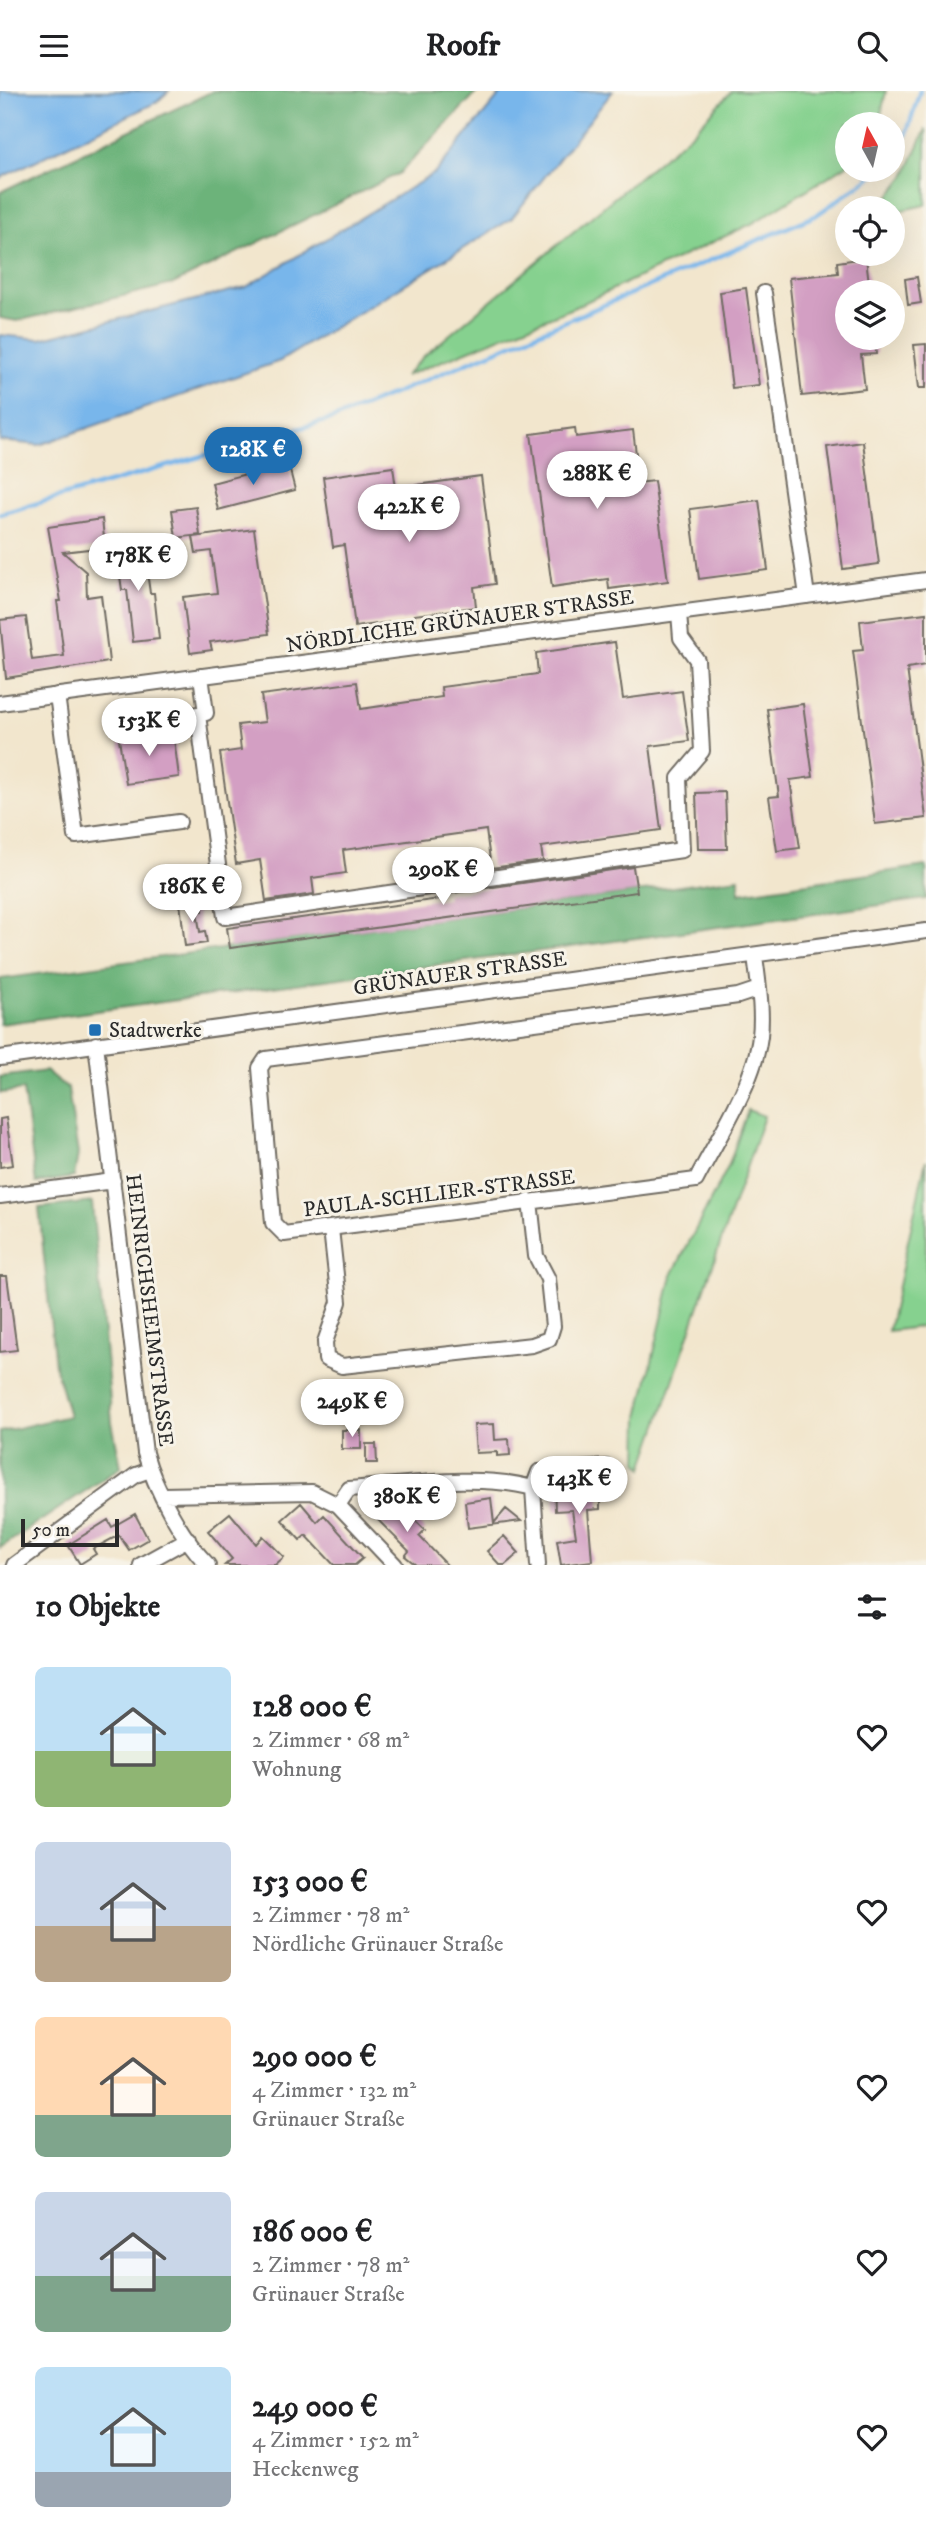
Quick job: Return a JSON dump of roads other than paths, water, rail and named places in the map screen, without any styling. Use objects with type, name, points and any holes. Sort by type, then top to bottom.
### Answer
[{"type":"street","points":[[764,293],[807,596]]},
{"type":"street","name":"NÖRDLICHE GRÜNAUER STRASSE","points":[[0,703],[926,580]]},
{"type":"street","points":[[198,715],[225,917],[682,851],[679,778],[702,751],[697,660],[681,638],[679,613]]},
{"type":"street","points":[[130,723],[206,713],[201,676]]},
{"type":"street","points":[[57,695],[76,836],[179,822]]},
{"type":"street","name":"GRÜNAUER STRASSE","points":[[0,1058],[926,932]]},
{"type":"street","name":"PAULA-SCHLIER-STRASSE","points":[[755,955],[762,1014],[760,1039],[752,1071],[696,1180],[284,1234],[273,1223],[260,1068],[265,1059],[738,996],[759,989]]},
{"type":"street","name":"HEINRICHSHEIMSTRASSE","points":[[96,1044],[145,1453],[150,1470],[163,1495],[188,1539],[208,1565]]},
{"type":"street","points":[[0,1196],[113,1181]]},
{"type":"street","points":[[331,1229],[339,1302],[325,1342],[326,1359],[342,1366],[532,1345],[549,1339],[553,1326],[548,1279],[536,1256],[530,1201]]},
{"type":"street","points":[[538,1565],[533,1488],[539,1472],[606,1467]]},
{"type":"street","points":[[14,1565],[136,1475],[150,1470]]},
{"type":"street","points":[[338,1506],[349,1489],[462,1482],[518,1484],[533,1488]]},
{"type":"street","points":[[163,1495],[312,1492],[338,1506],[395,1565]]},
{"type":"street","points":[[141,1565],[188,1539]]},
{"type":"water","points":[[0,91],[169,91],[157,102],[0,178]]},
{"type":"water","points":[[503,91],[613,91],[511,219],[280,361],[39,445],[0,441],[0,335],[40,339],[246,287],[435,173]]},
{"type":"waterway","points":[[905,139],[920,91]]},
{"type":"waterway","points":[[0,514],[336,418],[815,216],[864,182]]},
{"type":"place","name":"Stadtwerke","points":[[95,1030]]}]
